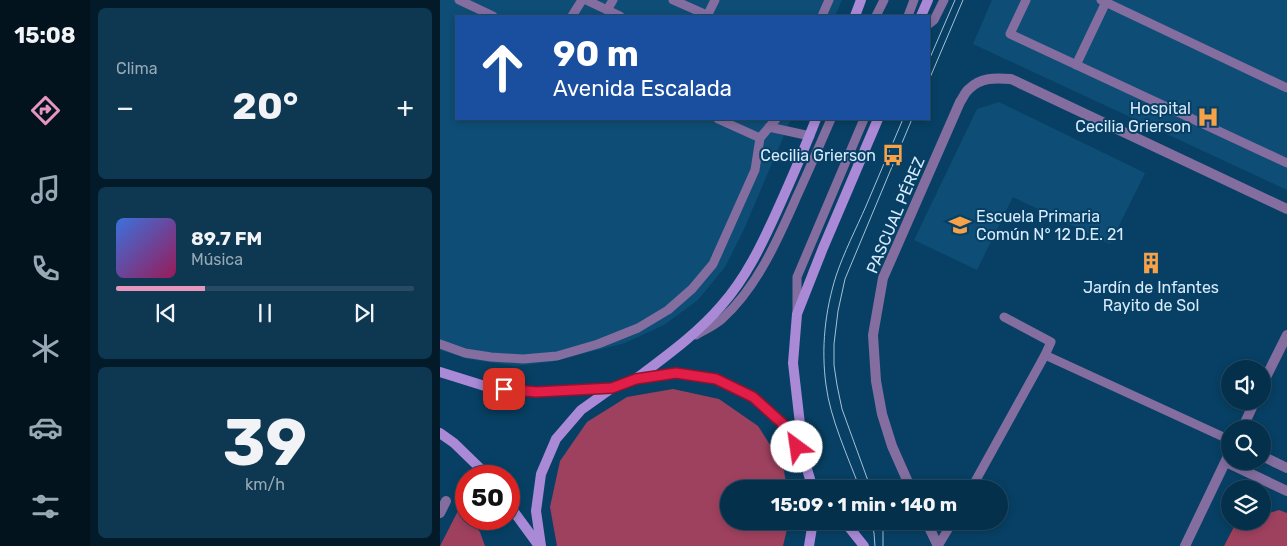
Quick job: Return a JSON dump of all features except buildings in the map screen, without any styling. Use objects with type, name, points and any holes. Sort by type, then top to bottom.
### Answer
[{"type":"main road","points":[[855,15],[861,0]]},
{"type":"main road","points":[[921,15],[928,0]]},
{"type":"main road","points":[[636,379],[686,341],[721,307],[739,283],[760,249],[816,120]]},
{"type":"main road","points":[[810,480],[804,459],[793,363],[797,314],[822,248],[878,120]]},
{"type":"main road","points":[[440,372],[488,387],[536,392],[612,388]]},
{"type":"main road","points":[[540,546],[536,511],[540,483],[556,439],[581,410],[612,388],[636,379],[676,373],[716,379],[753,397],[783,424],[804,459]]},
{"type":"main road","points":[[440,433],[454,443],[477,465]]},
{"type":"main road","points":[[520,520],[540,546]]},
{"type":"main road","points":[[809,546],[812,530]]},
{"type":"main road","points":[[851,530],[864,546]]},
{"type":"street","name":"PASCUAL PÉREZ","points":[[907,480],[892,446],[882,414],[876,381],[873,335],[883,278],[960,102],[969,89],[980,81],[994,77],[1011,80],[1287,209]]},
{"type":"street","points":[[1271,368],[1287,335]]},
{"type":"street","points":[[1271,460],[1287,468]]},
{"type":"street","points":[[1186,546],[1222,470]]},
{"type":"street","points":[[1251,470],[1287,491]]},
{"type":"street","points":[[440,513],[446,501]]},
{"type":"street","points":[[930,530],[938,546]]},
{"type":"lane","points":[[459,0],[491,15]]},
{"type":"lane","points":[[573,15],[582,0]]},
{"type":"lane","points":[[586,0],[618,15]]},
{"type":"lane","points":[[607,10],[612,0]]},
{"type":"lane","points":[[672,0],[705,15]]},
{"type":"lane","points":[[707,15],[714,0]]},
{"type":"lane","points":[[822,15],[829,0]]},
{"type":"lane","points":[[876,15],[884,0]]},
{"type":"lane","points":[[908,15],[914,0]]},
{"type":"lane","points":[[930,23],[934,20],[944,0]]},
{"type":"lane","points":[[1023,1],[1010,34],[1287,163]]},
{"type":"lane","points":[[1076,65],[1104,1],[1287,88]]},
{"type":"lane","points":[[720,120],[760,138]]},
{"type":"lane","points":[[440,344],[465,353],[491,357],[523,359],[557,356],[598,344],[638,328],[668,310],[692,289],[713,264],[756,170],[760,138],[775,120]]},
{"type":"lane","points":[[686,341],[721,320],[755,279],[771,253],[786,222],[831,120]]},
{"type":"lane","points":[[797,314],[798,277],[864,120]]},
{"type":"lane","points":[[769,127],[810,136]]},
{"type":"lane","points":[[976,480],[1051,342],[1004,317]]},
{"type":"lane","points":[[1045,355],[1221,436]]},
{"type":"lane","points":[[938,546],[948,530]]},
{"type":"shaded area","points":[[440,0],[842,0],[835,15],[455,15],[455,120],[791,120],[744,229],[725,267],[698,300],[664,325],[625,343],[551,362],[515,366],[468,359],[440,350]]},
{"type":"shaded area","name":"Hospital Cecilia Grierson","points":[[992,0],[1287,0],[1287,190],[973,44]]},
{"type":"shaded area","points":[[999,102],[1145,173],[1110,244],[1013,197],[977,270],[914,240],[977,109]]},
{"type":"shaded area","points":[[673,389],[719,399],[758,426],[783,465],[786,480],[720,480],[720,530],[787,530],[783,546],[557,546],[550,507],[560,461],[587,422],[627,397]]},
{"type":"shaded area","points":[[1279,510],[1287,513],[1287,546],[1224,546],[1232,530],[1271,530],[1271,512]]},
{"type":"shaded area","points":[[455,517],[455,530],[478,530],[485,546],[440,546]]},
{"type":"tram line","points":[[930,58],[955,0]]},
{"type":"tram line","points":[[930,78],[963,0]]},
{"type":"tram line","points":[[857,480],[828,398],[824,357],[825,330],[832,289],[839,267],[903,120]]},
{"type":"tram line","points":[[868,480],[842,409],[837,385],[834,365],[834,344],[838,311],[845,279],[912,120]]},
{"type":"tram line","points":[[873,530],[875,546]]},
{"type":"tram line","points":[[883,530],[883,546]]},
{"type":"place","name":"Hospital Cecilia Grierson","points":[[1208,117]]},
{"type":"place","name":"Cecilia Grierson","points":[[893,155]]},
{"type":"place","name":"Escuela Primaria Común N° 12 D.E. 21","points":[[960,225]]},
{"type":"place","name":"Jardín de Infantes Rayito de Sol","points":[[1151,263]]},
{"type":"route","points":[[504,389],[536,392],[612,388],[636,379],[676,373],[716,379],[753,397],[783,424],[797,447]]}]
